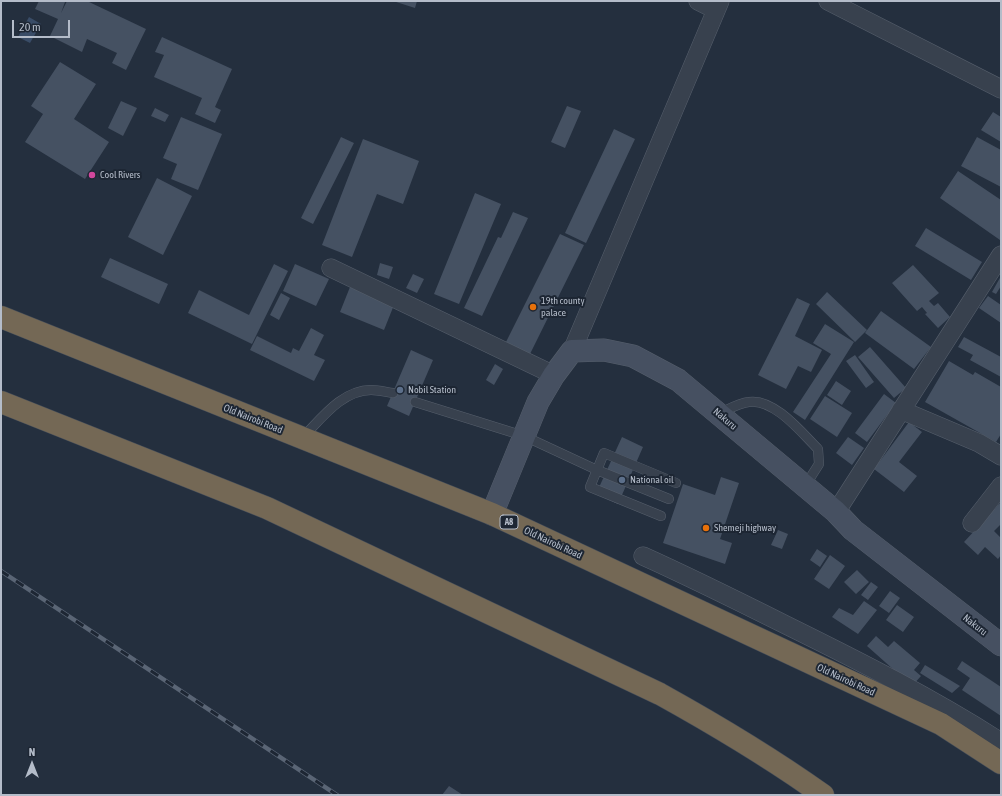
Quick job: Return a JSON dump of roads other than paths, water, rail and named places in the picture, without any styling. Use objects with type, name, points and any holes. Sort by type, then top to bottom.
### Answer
[{"type":"highway","name":"Old Nairobi Road","points":[[1,317],[492,514],[941,724],[1001,763]]},
{"type":"highway","points":[[1,402],[267,508],[660,694],[722,728],[771,759],[823,795]]},
{"type":"main road","name":"Nakuru","points":[[572,351],[604,350],[633,356],[678,380],[836,512],[853,530],[1001,645]]},
{"type":"main road","points":[[492,514],[538,402],[554,375],[572,351]]},
{"type":"street","points":[[572,351],[718,6],[698,1]]},
{"type":"street","points":[[828,1],[1001,89]]},
{"type":"street","points":[[836,512],[1001,255]]},
{"type":"street","points":[[331,268],[554,375]]},
{"type":"street","points":[[901,410],[978,442],[1001,456]]},
{"type":"street","points":[[972,522],[1001,486]]},
{"type":"street","points":[[643,556],[884,674],[949,709],[1001,742]]},
{"type":"lane","points":[[302,438],[339,402],[354,393],[371,390],[393,393]]},
{"type":"lane","points":[[718,413],[749,401],[770,405],[790,421],[818,449],[819,464],[805,486]]},
{"type":"lane","points":[[415,402],[524,436],[597,470],[669,499]]},
{"type":"lane","points":[[661,516],[590,487],[604,453],[676,483]]},
{"type":"water","points":[[29,17],[41,24],[30,43],[18,37]]},
{"type":"railway","points":[[1,571],[337,795]]},
{"type":"place","name":"Cool Rivers","points":[[92,175]]},
{"type":"place","name":"19th county palace","points":[[533,307]]},
{"type":"place","name":"Nobil Station","points":[[400,390]]},
{"type":"place","name":"National oil","points":[[622,480]]},
{"type":"place","name":"Shemeji highway","points":[[706,528]]}]
